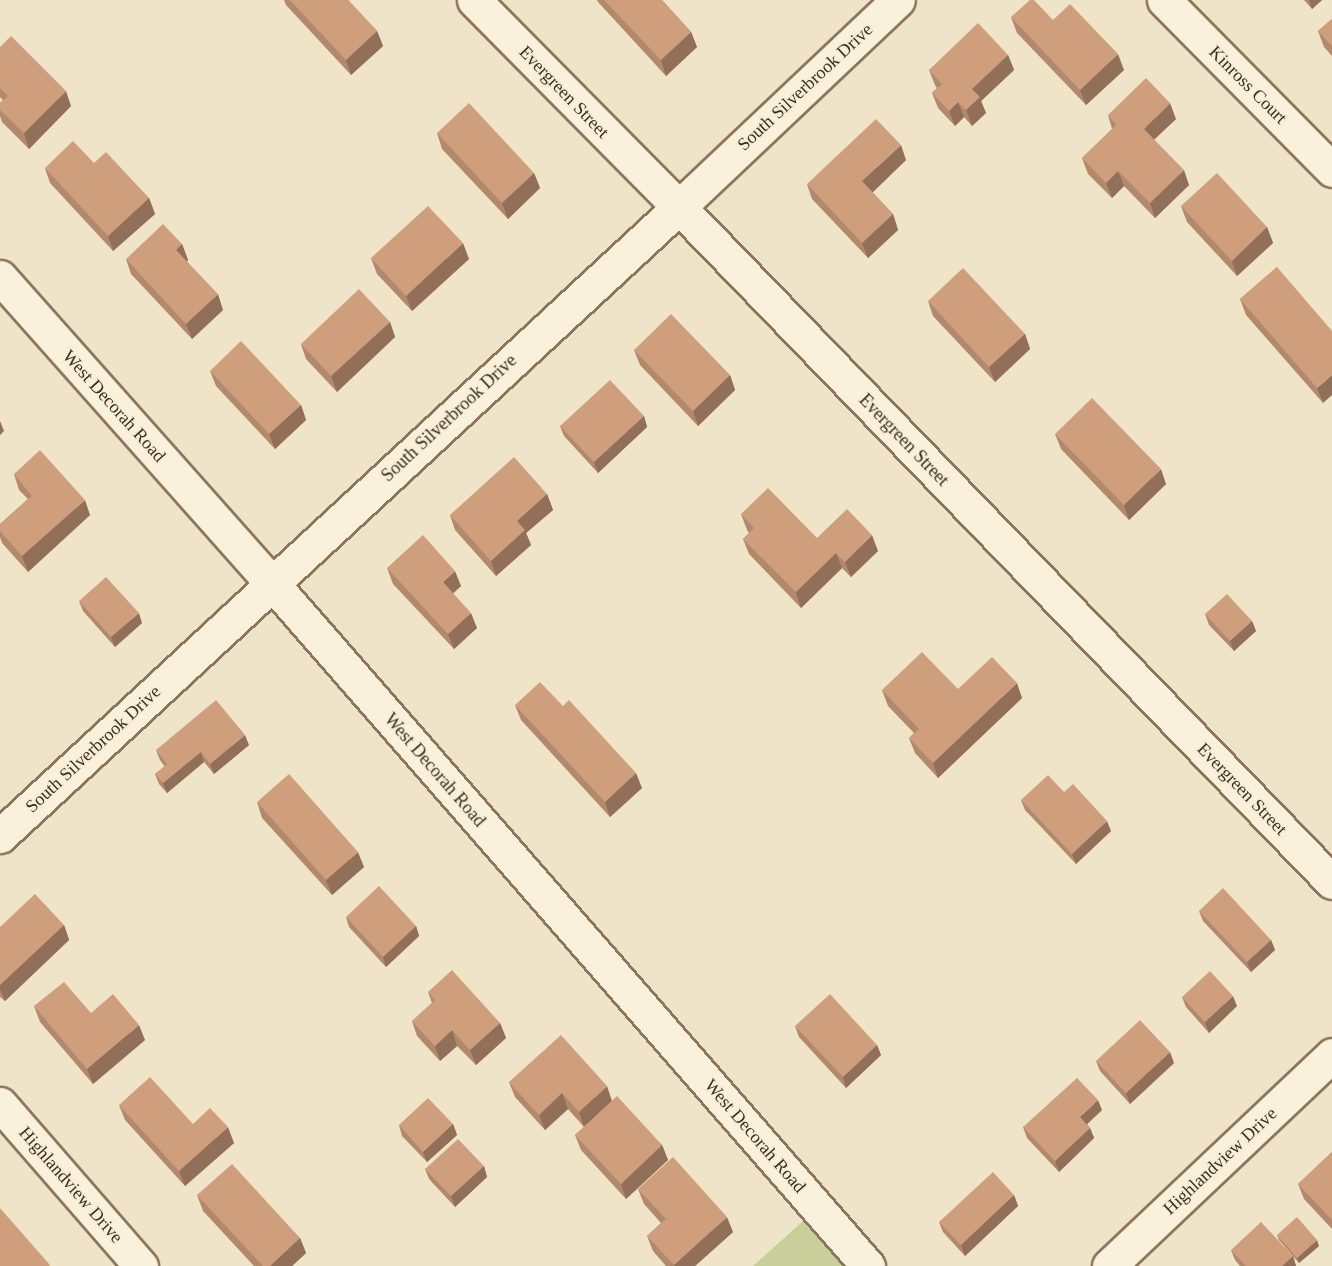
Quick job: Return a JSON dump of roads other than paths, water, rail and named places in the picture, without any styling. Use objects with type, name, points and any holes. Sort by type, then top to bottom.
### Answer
[{"type":"street","name":"Evergreen Street","points":[[474,0],[679,207],[1332,882]]},
{"type":"street","name":"South Silverbrook Drive","points":[[0,836],[679,207],[898,0]]},
{"type":"street","name":"Kinross Court","points":[[1164,0],[1332,170]]},
{"type":"street","name":"West Decorah Road","points":[[0,277],[272,582],[868,1266]]},
{"type":"street","name":"Highlandview Drive","points":[[1108,1266],[1332,1055]]},
{"type":"street","name":"Highlandview Drive","points":[[0,1104],[141,1266]]}]
